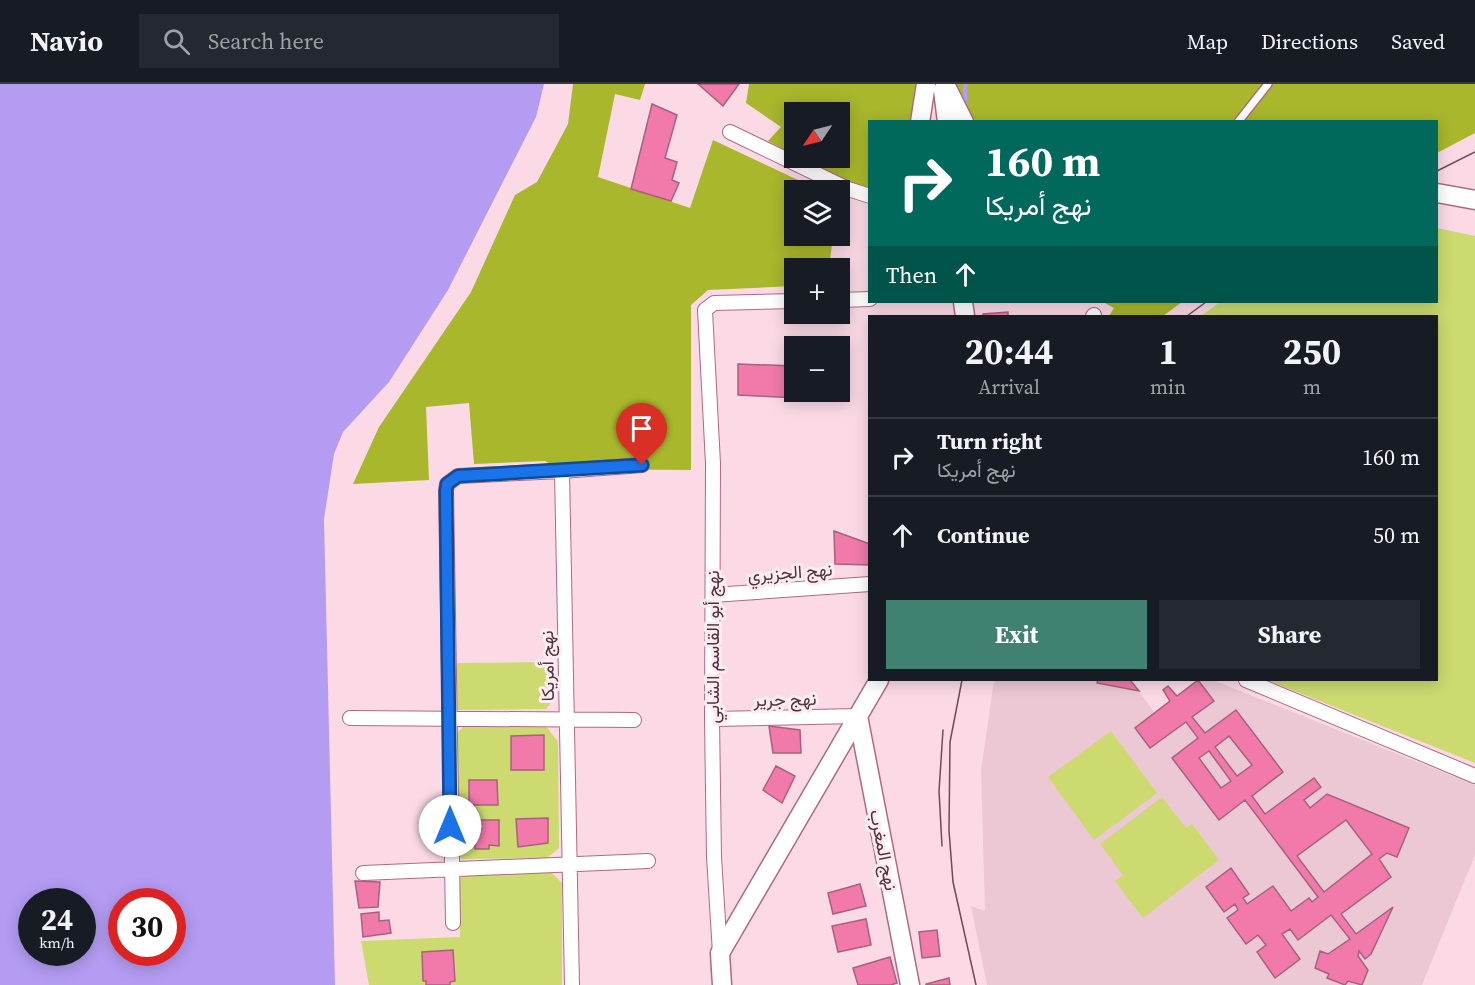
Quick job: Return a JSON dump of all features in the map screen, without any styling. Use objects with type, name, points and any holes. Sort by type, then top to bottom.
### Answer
[{"type":"street","points":[[920,120],[926,84]]},
{"type":"street","points":[[944,84],[946,120]]},
{"type":"street","points":[[944,84],[963,120]]},
{"type":"street","points":[[729,132],[829,180]]},
{"type":"street","points":[[850,190],[868,195]]},
{"type":"street","points":[[850,191],[868,205]]},
{"type":"street","points":[[1438,193],[1475,200]]},
{"type":"street","points":[[1438,202],[1475,209]]},
{"type":"street","points":[[850,300],[868,299]]},
{"type":"street","name":"نهج أبو القاسم الشابي","points":[[722,985],[714,857],[713,464],[705,310],[714,303],[784,301]]},
{"type":"street","points":[[453,923],[447,484],[458,476],[642,465]]},
{"type":"street","name":"نهج أمريكا","points":[[562,471],[572,985]]},
{"type":"street","name":"نهج الجزيري","points":[[713,595],[868,585]]},
{"type":"street","points":[[720,953],[878,681]]},
{"type":"street","points":[[1248,681],[1475,776]]},
{"type":"street","name":"نهج جرير","points":[[712,719],[858,716]]},
{"type":"street","name":"نهج المغرب","points":[[858,716],[910,985]]},
{"type":"street","points":[[350,717],[634,720]]},
{"type":"street","points":[[363,873],[648,861]]},
{"type":"lane","points":[[1240,120],[1268,84]]},
{"type":"shaded area","points":[[0,84],[544,84],[536,117],[448,290],[389,382],[343,432],[334,454],[324,519],[335,985],[0,985]]},
{"type":"shaded area","points":[[994,681],[1131,681],[1155,713],[1170,701],[1163,690],[1168,686],[1177,696],[1198,681],[1215,681],[1475,785],[1475,855],[1422,985],[987,985],[971,906],[985,911],[981,771]]},
{"type":"green space","points":[[573,84],[645,84],[640,100],[615,94],[598,177],[690,208],[713,140],[798,180],[784,180],[784,246],[832,246],[830,258],[784,258],[784,287],[708,290],[691,305],[691,470],[559,469],[545,461],[474,464],[469,403],[426,407],[429,480],[353,484],[379,427],[471,292],[515,195],[537,182],[568,124]]},
{"type":"green space","points":[[749,84],[1475,84],[1475,133],[1438,152],[1438,120],[947,120],[932,87],[926,120],[868,120],[868,190],[850,184],[850,180],[841,180],[818,168],[850,168],[850,102],[784,102],[784,149],[768,141],[781,127],[746,103]]},
{"type":"green space","points":[[1438,228],[1475,236],[1475,763],[1270,681],[1438,681],[1438,315],[1202,315],[1219,303],[1438,303]]},
{"type":"green space","points":[[1105,303],[1181,303],[1164,315],[1110,315],[1114,308]]},
{"type":"green space","points":[[553,662],[555,698],[546,709],[455,710],[454,663]]},
{"type":"green space","points":[[546,726],[558,742],[559,848],[547,858],[462,859],[454,852],[454,736],[463,727]]},
{"type":"green space","points":[[1111,731],[1157,793],[1094,840],[1048,777]]},
{"type":"green space","points":[[1162,797],[1186,828],[1192,824],[1219,860],[1143,918],[1115,881],[1123,875],[1100,844]]},
{"type":"green space","points":[[552,873],[562,883],[562,985],[369,985],[361,941],[460,937],[459,879],[465,874]]},
{"type":"building","points":[[698,84],[739,84],[723,106]]},
{"type":"building","points":[[652,104],[677,115],[665,158],[677,162],[672,180],[679,183],[671,201],[631,189]]},
{"type":"building","points":[[1008,312],[1008,315],[983,314]]},
{"type":"building","points":[[738,364],[784,366],[784,397],[738,395]]},
{"type":"building","points":[[834,531],[868,543],[868,565],[835,564]]},
{"type":"building","points":[[1098,681],[1131,681],[1139,691],[1097,683]]},
{"type":"building","points":[[1199,681],[1214,701],[1192,717],[1205,733],[1236,710],[1283,772],[1252,796],[1265,814],[1314,778],[1321,787],[1304,800],[1310,808],[1327,794],[1409,828],[1397,857],[1387,853],[1379,859],[1391,877],[1341,914],[1356,934],[1393,907],[1371,954],[1365,959],[1359,951],[1358,956],[1368,970],[1362,985],[1348,981],[1345,985],[1327,978],[1329,974],[1315,968],[1320,951],[1328,954],[1350,939],[1331,915],[1298,940],[1290,929],[1282,934],[1300,959],[1275,978],[1257,952],[1266,945],[1258,935],[1246,944],[1227,918],[1238,910],[1235,904],[1224,912],[1206,887],[1231,868],[1249,894],[1243,898],[1247,904],[1273,886],[1291,911],[1309,898],[1312,902],[1318,897],[1245,800],[1219,820],[1172,758],[1198,738],[1186,722],[1150,748],[1135,728],[1170,701],[1163,690],[1168,686],[1177,696]],"holes":[[[1229,736],[1252,765],[1237,776],[1215,747]],[[1209,751],[1231,781],[1221,788],[1199,758]],[[1346,820],[1372,854],[1324,892],[1297,856]]]},
{"type":"building","points":[[769,726],[800,730],[801,753],[773,753]]},
{"type":"building","points":[[544,735],[544,770],[511,770],[511,736]]},
{"type":"building","points":[[776,766],[795,776],[782,803],[763,790]]},
{"type":"building","points":[[469,780],[497,780],[498,805],[469,805]]},
{"type":"building","points":[[548,818],[548,843],[518,847],[516,819]]},
{"type":"building","points":[[461,820],[499,820],[499,846],[489,845],[489,849],[475,849],[475,845],[462,845]]},
{"type":"building","points":[[355,881],[380,882],[378,907],[359,908]]},
{"type":"building","points":[[860,884],[866,906],[833,914],[828,893]]},
{"type":"building","points":[[379,912],[379,921],[389,920],[391,933],[363,937],[361,914]]},
{"type":"building","points":[[866,919],[871,945],[838,952],[832,926]]},
{"type":"building","points":[[937,930],[940,956],[922,958],[919,932]]},
{"type":"building","points":[[453,950],[455,981],[450,982],[450,985],[426,985],[426,981],[423,981],[422,952]]},
{"type":"building","points":[[890,957],[897,983],[858,985],[853,968]]},
{"type":"building","points":[[949,978],[950,985],[926,985],[926,984]]},
{"type":"waterway","points":[[965,84],[965,108]]},
{"type":"tram line","points":[[1438,170],[1475,152]]},
{"type":"tram line","points":[[1188,315],[1205,303]]},
{"type":"tram line","points":[[962,681],[950,742],[949,831],[953,882],[976,985]]},
{"type":"tram line","points":[[942,846],[939,791],[943,730]]},
{"type":"route","points":[[450,826],[447,484],[458,476],[642,465]]}]
